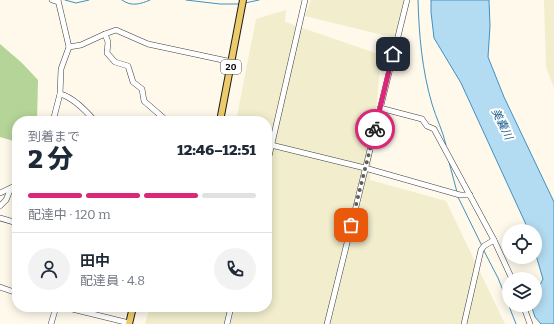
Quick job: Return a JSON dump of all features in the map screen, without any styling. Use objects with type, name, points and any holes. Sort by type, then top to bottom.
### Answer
[{"type":"main road","name":"20","points":[[221,116],[243,0]]},
{"type":"main road","points":[[129,324],[132,312]]},
{"type":"street","points":[[52,0],[58,1],[69,47],[61,69],[60,94],[54,116]]},
{"type":"street","points":[[272,136],[305,0]]},
{"type":"street","points":[[327,324],[407,0]]},
{"type":"street","points":[[69,47],[81,45],[116,30],[148,44],[232,62]]},
{"type":"street","points":[[105,34],[108,42],[107,53],[115,62],[128,66],[133,82],[142,89],[144,101],[161,116]]},
{"type":"street","points":[[60,94],[68,98],[90,116]]},
{"type":"street","points":[[380,108],[422,119],[427,126],[434,129],[494,240],[509,272]]},
{"type":"street","points":[[272,145],[365,168],[460,195],[470,195]]},
{"type":"street","points":[[0,193],[11,188]]},
{"type":"street","points":[[0,206],[6,200],[11,188]]},
{"type":"street","points":[[0,218],[12,222]]},
{"type":"street","points":[[464,324],[481,250],[484,246],[494,240]]},
{"type":"street","points":[[0,287],[12,291]]},
{"type":"street","points":[[51,324],[55,312]]},
{"type":"street","points":[[83,312],[129,324]]},
{"type":"street","points":[[227,324],[230,312]]},
{"type":"street","points":[[526,312],[530,324]]},
{"type":"shaded area","points":[[311,0],[404,0],[395,38],[305,16]]},
{"type":"shaded area","points":[[544,0],[554,0],[554,88],[546,67]]},
{"type":"shaded area","points":[[286,10],[285,22],[381,55],[370,180],[446,201],[505,324],[145,324],[149,312],[272,312],[272,116],[237,116],[256,19]]},
{"type":"green space","points":[[0,44],[22,63],[38,80],[37,116],[12,116],[12,141],[0,137]]},
{"type":"water","name":"美嚢川","points":[[431,0],[489,0],[490,26],[488,57],[504,97],[554,202],[554,324],[541,324],[535,317],[533,312],[542,312],[543,279],[539,264],[542,264],[542,224],[526,224],[461,83],[434,38]]},
{"type":"waterway","points":[[65,0],[76,3],[89,0]]},
{"type":"waterway","points":[[122,0],[129,4],[140,4],[150,0]]},
{"type":"waterway","points":[[186,0],[220,4],[239,4]]},
{"type":"waterway","points":[[245,3],[259,0]]},
{"type":"waterway","points":[[418,0],[423,65],[432,104],[446,145]]},
{"type":"waterway","points":[[449,162],[457,192]]},
{"type":"waterway","points":[[458,197],[482,246]]},
{"type":"waterway","points":[[483,249],[502,288]]},
{"type":"waterway","points":[[511,312],[516,324]]},
{"type":"way so far","points":[[351,225],[375,129]]},
{"type":"route","points":[[375,129],[393,54]]}]
